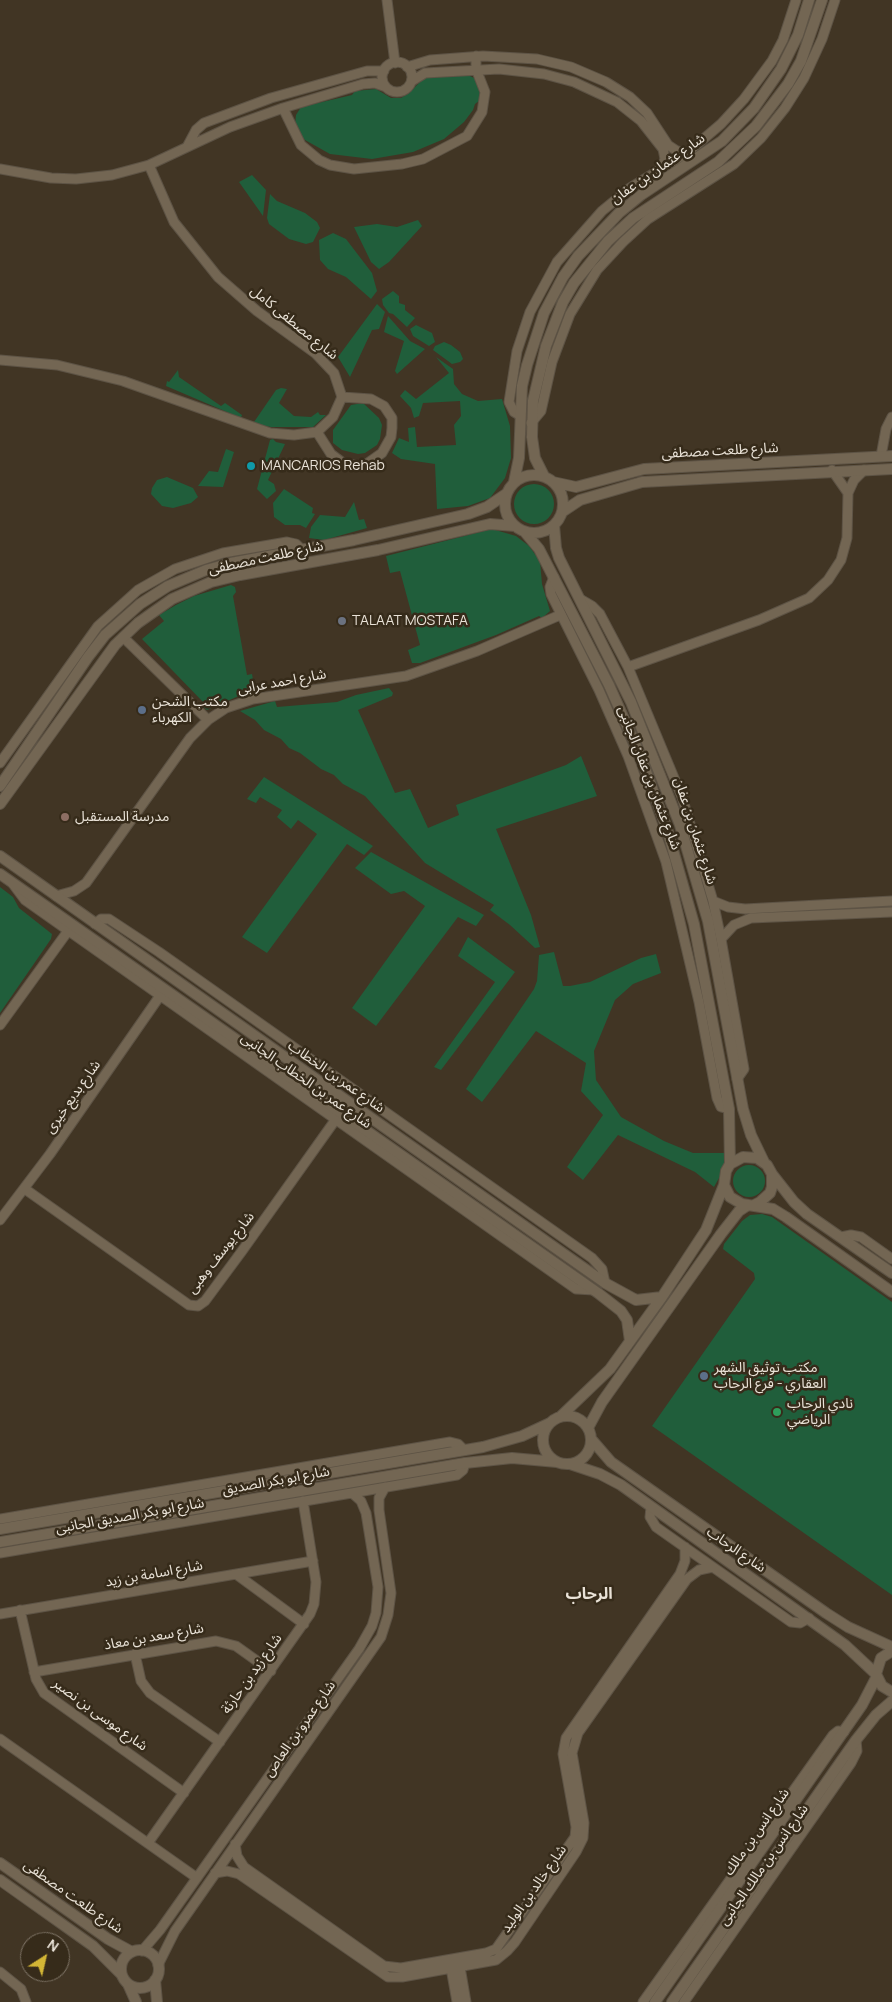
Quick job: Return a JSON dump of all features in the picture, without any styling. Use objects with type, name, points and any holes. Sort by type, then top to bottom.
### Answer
[{"type":"street","points":[[387,0],[395,63]]},
{"type":"street","points":[[519,415],[511,408],[509,402],[517,351],[530,312],[551,272],[577,237],[602,211],[630,188],[687,153],[721,124],[760,80],[783,40],[796,0]]},
{"type":"street","name":"شارع عثمان بن عفان","points":[[514,482],[519,458],[519,415],[527,365],[540,325],[563,277],[578,256],[605,226],[641,195],[703,155],[739,125],[768,89],[798,35],[809,0]]},
{"type":"street","name":"شارع عثمان بن عفان","points":[[548,479],[535,458],[531,423],[538,375],[546,346],[564,302],[586,266],[633,218],[718,162],[756,126],[788,84],[810,39],[822,0]]},
{"type":"street","points":[[531,423],[541,411],[552,362],[566,322],[582,291],[597,270],[618,246],[648,219],[734,164],[761,138],[785,108],[804,78],[822,39],[834,0]]},
{"type":"street","points":[[798,35],[810,39]]},
{"type":"street","points":[[395,63],[407,67],[424,60],[476,56],[537,59],[572,67],[597,77],[619,89],[641,107],[668,145],[687,153]]},
{"type":"street","points":[[284,108],[298,141],[319,160],[342,168],[354,169],[402,164],[438,152],[467,136],[475,125],[484,104],[482,80],[476,69],[476,56]]},
{"type":"street","points":[[188,145],[196,130],[204,123],[271,98],[367,71],[384,71],[395,63]]},
{"type":"street","points":[[407,67],[412,76],[412,82]]},
{"type":"street","points":[[0,169],[51,178],[76,179],[112,175],[149,165],[188,145],[230,127],[363,84],[375,84],[399,92],[407,89],[412,82],[425,73],[476,69],[522,70],[544,74],[603,94],[630,111],[660,142],[665,154],[660,169]]},
{"type":"street","points":[[384,71],[383,76],[386,87]]},
{"type":"street","name":"شارع مصطفى كامل","points":[[149,165],[174,222],[218,277],[257,311],[326,363],[339,384],[342,397]]},
{"type":"street","points":[[0,360],[57,365],[115,378],[264,432],[294,435],[317,432],[333,417],[342,397],[371,399],[384,406],[392,418],[391,437],[382,453],[368,463],[359,466],[344,463],[331,454],[317,432]]},
{"type":"street","points":[[881,456],[884,436],[892,417]]},
{"type":"street","name":"شارع طلعت مصطفى","points":[[548,479],[576,487],[644,469],[892,456]]},
{"type":"street","name":"شارع طلعت مصطفى","points":[[562,512],[589,497],[642,482],[832,470],[892,469]]},
{"type":"street","points":[[832,470],[848,493]]},
{"type":"street","points":[[628,667],[768,616],[809,598],[828,580],[841,560],[847,538],[848,493],[854,480],[864,470]]},
{"type":"street","points":[[528,475],[548,479],[560,490],[563,501],[562,512],[554,525],[540,532],[519,529],[506,512],[506,494],[514,482],[528,475]]},
{"type":"street","name":"شارع طلعت مصطفى","points":[[0,786],[105,636],[140,604],[168,586],[206,570],[231,563],[303,551],[468,514],[487,507],[506,494]]},
{"type":"street","name":"شارع طلعت مصطفى","points":[[0,804],[99,665],[123,637],[160,607],[186,592],[211,582],[378,550],[490,524],[519,529]]},
{"type":"street","name":"شارع عثمان بن عفان","points":[[554,525],[559,558],[612,660],[667,788],[692,862],[708,921],[737,1079],[747,1122],[764,1162]]},
{"type":"street","name":"شارع عثمان بن عفان","points":[[519,529],[539,549],[609,685],[640,755],[676,854],[694,924],[729,1109],[730,1164]]},
{"type":"street","points":[[0,763],[98,626],[138,590],[175,569],[210,556],[287,542],[296,544],[303,551]]},
{"type":"street","name":"شارع عثمان بن عفان الجانبى","points":[[554,577],[550,590],[560,615],[599,690],[628,756],[666,862],[699,1002],[716,1098],[721,1107],[729,1109]]},
{"type":"street","name":"شارع عثمان بن عفان الجانبى","points":[[580,599],[592,606],[600,614],[628,667],[682,797],[713,901],[722,939],[744,1069],[737,1079]]},
{"type":"street","name":"شارع احمد عرابى","points":[[56,896],[74,891],[86,883],[190,738],[208,720],[226,708],[253,699],[406,676],[477,651],[560,615]]},
{"type":"street","points":[[123,637],[208,720]]},
{"type":"street","points":[[39,729],[50,736]]},
{"type":"street","name":"شارع عمر بن الخطاب","points":[[0,856],[604,1283],[636,1300],[662,1297]]},
{"type":"street","name":"شارع عمر بن الخطاب","points":[[0,874],[11,880],[163,992],[298,1082],[594,1290],[621,1311],[627,1320],[630,1341]]},
{"type":"street","name":"شارع عمر بن الخطاب الجانبى","points":[[11,880],[25,900],[68,931],[163,992],[336,1119],[576,1289],[594,1290]]},
{"type":"street","points":[[713,901],[728,908],[745,909],[892,901]]},
{"type":"street","points":[[722,939],[734,925],[751,918],[892,912]]},
{"type":"street","name":"شارع عمر بن الخطاب الجانبى","points":[[95,924],[101,919],[109,918],[159,952],[592,1258],[602,1269],[604,1283]]},
{"type":"street","points":[[694,924],[708,921]]},
{"type":"street","points":[[0,1025],[68,931]]},
{"type":"street","name":"شارع بديع خيرى","points":[[0,1220],[25,1189],[163,992]]},
{"type":"street","points":[[298,1082],[305,1072]]},
{"type":"street","name":"شارع يوسف وهبى","points":[[25,1189],[189,1305],[198,1306],[204,1301],[242,1250],[336,1119]]},
{"type":"street","points":[[561,1416],[580,1419],[588,1428],[592,1440],[588,1453],[583,1458],[570,1464],[557,1462],[545,1448],[543,1439],[550,1423],[561,1416],[602,1378],[662,1297],[706,1230],[724,1185],[724,1178],[730,1164],[743,1157],[757,1158],[764,1162],[782,1188],[807,1214],[892,1273]]},
{"type":"street","points":[[588,1428],[602,1402],[721,1234],[739,1211],[760,1202],[770,1193],[772,1174]]},
{"type":"street","points":[[724,1185],[730,1197],[735,1201],[773,1209],[786,1216],[892,1292]]},
{"type":"street","points":[[841,1237],[852,1235],[861,1237],[892,1259]]},
{"type":"street","name":"شارع ابو بكر الصديق","points":[[0,1529],[464,1450],[511,1440],[550,1423]]},
{"type":"street","name":"شارع الرحاب","points":[[592,1440],[612,1462],[826,1613],[892,1649]]},
{"type":"street","name":"شارع ابو بكر الصديق الجانبى","points":[[0,1519],[450,1442],[458,1444],[464,1450]]},
{"type":"street","name":"شارع ابو بكر الصديق","points":[[0,1542],[465,1463],[512,1458],[557,1462]]},
{"type":"street","name":"شارع ابو بكر الصديق الجانبى","points":[[0,1553],[457,1475],[463,1470],[465,1463]]},
{"type":"street","name":"شارع الرحاب","points":[[570,1464],[611,1480],[809,1618],[848,1647],[876,1675],[882,1686],[892,1692]]},
{"type":"street","name":"شارع عمرو بن العاص","points":[[158,1965],[175,1931],[369,1656],[386,1626],[391,1593],[378,1504],[385,1487]]},
{"type":"street","name":"شارع عمرو بن العاص","points":[[137,1952],[160,1930],[359,1649],[372,1626],[376,1613],[378,1587],[366,1513],[361,1501],[352,1493]]},
{"type":"street","name":"شارع زيد بن حارثة","points":[[148,1843],[310,1614],[316,1593],[313,1561],[303,1501]]},
{"type":"street","points":[[651,1507],[650,1517],[652,1522],[791,1622],[800,1623],[809,1618]]},
{"type":"street","points":[[37,1523],[39,1536]]},
{"type":"street","name":"شارع خالد بن الوليد","points":[[636,1645],[683,1568],[685,1547]]},
{"type":"street","name":"شارع اسامة بن زيد","points":[[0,1614],[313,1561]]},
{"type":"street","name":"شارع خالد بن الوليد","points":[[215,1873],[227,1871],[239,1874],[382,1975],[396,1978],[491,1962],[503,1956],[573,1842],[576,1832],[577,1808],[563,1754],[566,1738],[687,1579],[699,1570],[713,1567]]},
{"type":"street","points":[[236,1574],[304,1624]]},
{"type":"street","name":"شارع موسى بن نصير","points":[[20,1610],[34,1672],[40,1687],[51,1699],[184,1793]]},
{"type":"street","points":[[848,1647],[855,1644],[858,1632]]},
{"type":"street","name":"شارع سعد بن معاذ","points":[[34,1672],[223,1641],[236,1646],[271,1671]]},
{"type":"street","name":"شارع انس بن مالك","points":[[654,2002],[844,1732],[862,1705],[876,1675],[881,1658],[892,1649]]},
{"type":"street","points":[[135,1654],[141,1682],[150,1693],[220,1742]]},
{"type":"street","name":"شارع انس بن مالك","points":[[672,2002],[856,1740],[876,1715],[892,1701]]},
{"type":"street","points":[[862,1705],[872,1705],[876,1715]]},
{"type":"street","name":"شارع انس بن مالك الجانبى","points":[[643,2002],[833,1735],[838,1731],[844,1732]]},
{"type":"street","points":[[0,1739],[197,1878]]},
{"type":"street","name":"شارع انس بن مالك الجانبى","points":[[684,2002],[851,1763],[857,1751],[856,1740]]},
{"type":"street","points":[[280,1761],[283,1766],[289,1768]]},
{"type":"street","points":[[270,1774],[276,1775],[280,1781]]},
{"type":"street","name":"شارع خالد بن الوليد","points":[[235,1844],[237,1856],[244,1867],[380,1963],[390,1968],[400,1968],[492,1952],[536,1903]]},
{"type":"street","name":"شارع طلعت مصطفى","points":[[0,1863],[108,1939],[137,1952]]},
{"type":"street","name":"شارع طلعت مصطفى","points":[[0,1880],[92,1946],[122,1974]]},
{"type":"street","points":[[136,2002],[122,1974],[123,1961],[137,1952],[152,1956],[158,1965],[155,1980],[157,2002]]},
{"type":"street","points":[[456,1968],[457,2002]]},
{"type":"street","points":[[456,1968],[466,2002]]},
{"type":"street","points":[[0,1972],[21,1989],[26,2002]]},
{"type":"street","points":[[128,1984],[133,1987],[146,1987],[155,1980]]},
{"type":"green space","points":[[466,74],[474,78],[481,89],[479,101],[475,104],[473,110],[464,122],[444,139],[413,152],[372,159],[330,154],[305,140],[298,134],[295,125],[296,115],[301,107],[352,95],[355,91],[376,89],[391,98],[401,98],[424,78]]},
{"type":"green space","points":[[252,175],[266,190],[263,216],[239,182]]},
{"type":"green space","points":[[270,194],[277,201],[305,213],[317,222],[320,228],[313,242],[306,244],[289,239],[269,224],[267,218]]},
{"type":"green space","points":[[418,220],[422,226],[389,262],[379,269],[371,262],[354,227],[377,224],[397,227]]},
{"type":"green space","points":[[333,233],[346,239],[372,273],[377,291],[371,299],[346,277],[328,269],[320,260],[319,240]]},
{"type":"green space","points":[[393,291],[399,296],[399,303],[405,305],[405,310],[415,318],[407,327],[393,314],[389,313],[383,305],[382,299]]},
{"type":"green space","points":[[377,304],[385,312],[379,329],[372,330],[350,377],[338,357]]},
{"type":"green space","points":[[388,316],[410,341],[425,349],[397,374],[395,371],[404,341],[384,332]]},
{"type":"green space","points":[[416,325],[432,333],[435,342],[429,346],[413,336],[410,329]]},
{"type":"green space","points":[[444,342],[460,352],[463,359],[460,362],[452,364],[433,350],[435,346]]},
{"type":"green space","points":[[436,357],[453,369],[454,384],[462,394],[478,401],[502,399],[510,426],[511,458],[505,478],[490,498],[468,506],[437,509],[435,464],[401,459],[392,453],[399,438],[409,442],[408,428],[415,427],[417,447],[456,445],[454,425],[461,416],[460,401],[423,403],[419,416],[414,418],[411,408],[400,396],[405,390],[416,399],[449,373]]},
{"type":"green space","points":[[178,370],[179,377],[221,406],[225,403],[242,415],[241,418],[166,386],[167,381],[169,382]]},
{"type":"green space","points":[[281,388],[287,389],[279,403],[294,416],[311,417],[318,412],[320,415],[326,415],[313,427],[271,427],[255,424],[254,422],[276,390]]},
{"type":"green space","points":[[363,403],[379,418],[382,425],[380,439],[377,445],[365,453],[358,454],[342,450],[333,443],[333,430],[351,405]]},
{"type":"green space","points":[[273,439],[276,442],[285,444],[268,480],[274,484],[276,491],[267,499],[257,489],[270,440]]},
{"type":"green space","points":[[226,449],[234,452],[223,487],[198,486],[209,471],[218,472]]},
{"type":"green space","points":[[167,477],[193,488],[198,497],[191,503],[173,508],[162,506],[151,494],[152,488],[157,480]]},
{"type":"green space","points":[[530,484],[538,484],[545,487],[551,493],[554,504],[551,515],[545,521],[538,524],[530,524],[523,521],[517,515],[514,508],[514,500],[517,493],[523,487]]},
{"type":"green space","points":[[284,489],[313,508],[312,513],[315,514],[306,528],[300,525],[285,525],[274,517],[273,503]]},
{"type":"green space","points":[[354,502],[359,520],[364,519],[367,528],[324,540],[309,538],[311,527],[320,515],[345,517]]},
{"type":"green space","points":[[492,529],[516,536],[529,546],[540,561],[542,584],[550,611],[542,618],[539,616],[496,635],[420,663],[412,663],[408,650],[420,645],[400,571],[390,573],[386,556]]},
{"type":"green space","points":[[231,585],[235,587],[236,592],[233,596],[247,675],[252,674],[254,685],[250,691],[207,710],[201,705],[203,702],[142,639],[164,621],[159,615],[194,596]]},
{"type":"green space","points":[[389,688],[393,693],[392,696],[358,710],[395,793],[410,789],[428,828],[459,815],[456,805],[566,765],[581,756],[597,796],[496,829],[531,915],[540,947],[535,948],[490,910],[494,905],[425,863],[365,796],[343,784],[334,775],[321,769],[300,753],[289,748],[281,739],[264,730],[255,720],[240,711],[275,701],[277,707],[337,702],[356,695]]},
{"type":"green space","points":[[264,777],[373,846],[364,855],[347,844],[267,953],[242,937],[317,834],[298,820],[291,829],[277,817],[282,810],[260,797],[256,803],[247,799]]},
{"type":"green space","points":[[371,852],[484,915],[476,926],[458,917],[376,1026],[352,1008],[425,906],[404,891],[391,894],[355,868]]},
{"type":"green space","points":[[0,887],[13,897],[19,908],[52,934],[51,939],[0,1013]]},
{"type":"green space","points":[[468,937],[515,972],[441,1070],[434,1067],[495,982],[458,956]]},
{"type":"green space","points":[[554,952],[563,986],[590,982],[641,958],[656,954],[661,973],[633,984],[615,1000],[594,1051],[596,1080],[621,1117],[664,1141],[693,1153],[733,1153],[714,1187],[695,1172],[618,1135],[583,1180],[567,1167],[603,1115],[581,1091],[586,1063],[536,1031],[482,1102],[466,1089],[534,989],[537,981],[539,955]]},
{"type":"green space","points":[[749,1165],[760,1170],[765,1181],[760,1192],[749,1197],[738,1192],[733,1181],[738,1170]]},
{"type":"green space","name":"نادي الرحاب الرياضي","points":[[762,1214],[772,1217],[892,1302],[892,1595],[652,1426],[755,1279],[754,1273],[723,1249],[724,1244],[742,1221],[750,1215]]},
{"type":"place","name":"MANCARIOS Rehab","points":[[251,466]]},
{"type":"place","name":"TALAAT MOSTAFA","points":[[342,621]]},
{"type":"place","name":"مكتب الشحن الكهرباء","points":[[142,710]]},
{"type":"place","name":"مدرسة المستقبل","points":[[65,817]]},
{"type":"place","name":"مكتب توثيق الشهر العقاري - فرع الرحاب","points":[[704,1376]]},
{"type":"place","name":"نادي الرحاب الرياضي","points":[[777,1412]]},
{"type":"district","name":"الرحاب","points":[[589,1595]]}]
